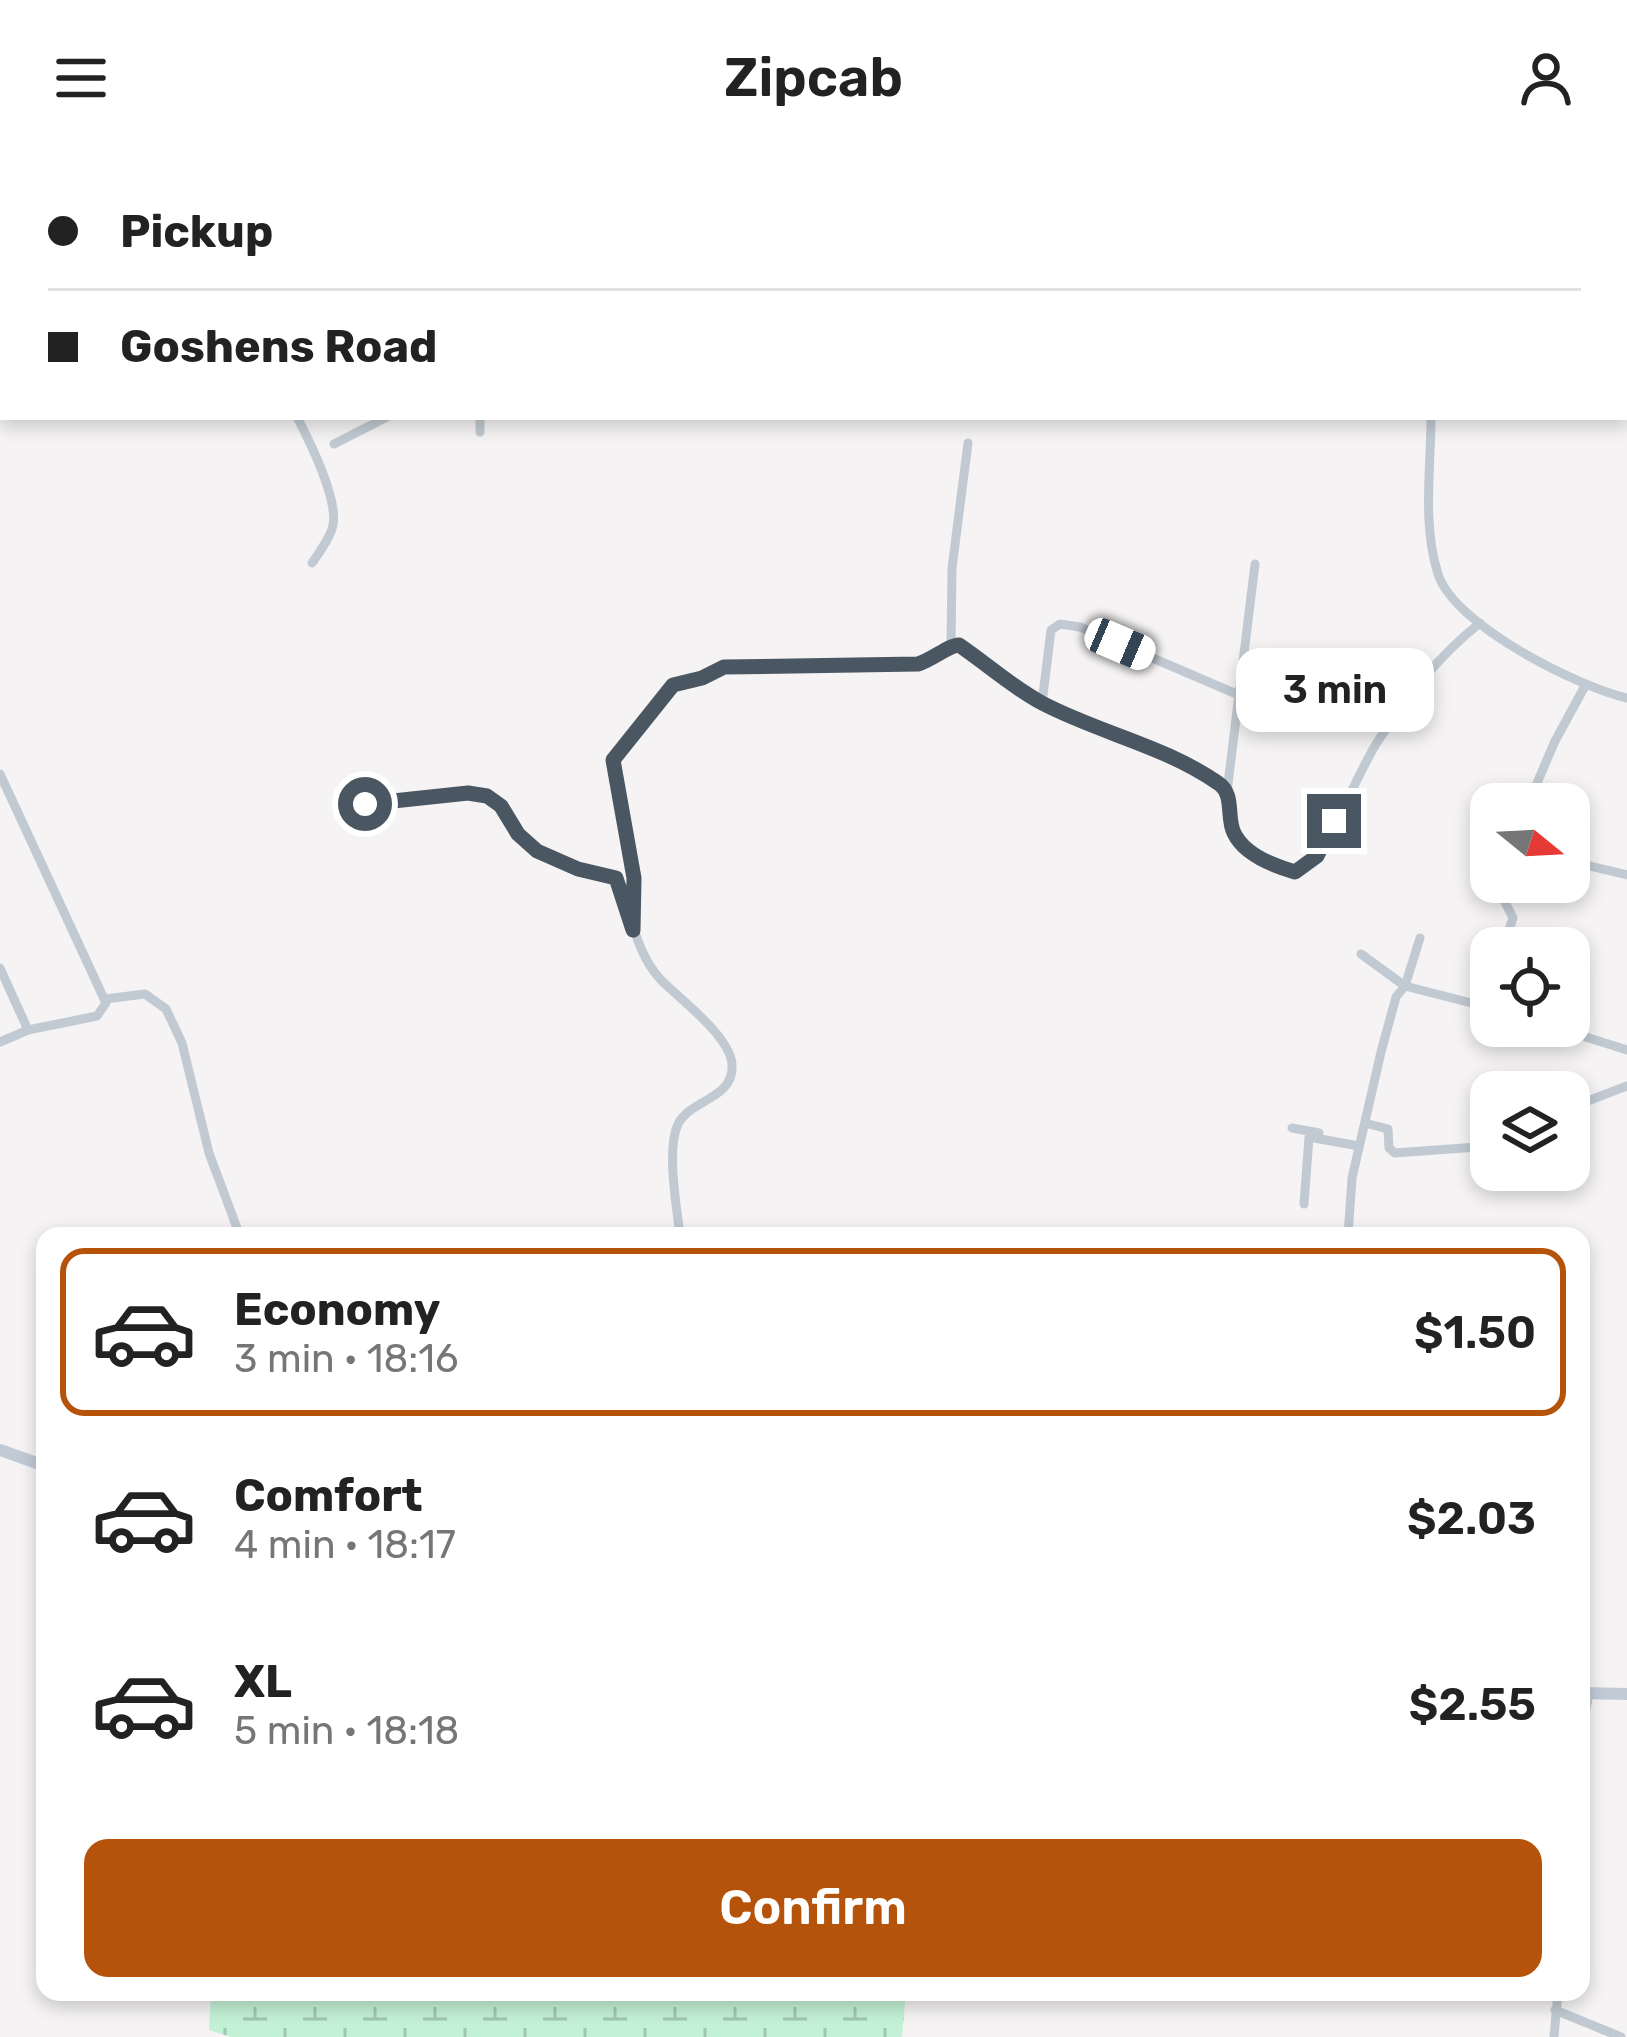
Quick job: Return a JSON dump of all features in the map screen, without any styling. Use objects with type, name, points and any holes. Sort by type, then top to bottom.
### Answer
[{"type":"main road","points":[[0,1450],[36,1463]]},
{"type":"main road","points":[[1590,1693],[1627,1694]]},
{"type":"street","points":[[298,420],[328,491],[334,518],[312,563]]},
{"type":"street","points":[[334,444],[381,420]]},
{"type":"street","points":[[479,420],[480,432]]},
{"type":"street","points":[[1431,420],[1428,519],[1438,575],[1452,596],[1480,623],[1540,663],[1585,686],[1627,698]]},
{"type":"street","points":[[951,645],[953,548],[968,443]]},
{"type":"street","points":[[1255,564],[1227,792],[1232,832],[1246,848],[1295,872],[1317,856],[1360,771],[1442,653],[1480,623]]},
{"type":"street","points":[[1042,703],[1051,630],[1060,624],[1080,627],[1239,695]]},
{"type":"street","points":[[633,930],[634,878],[613,760],[673,685],[724,667],[918,664],[959,645],[1042,703],[1172,757],[1227,792]]},
{"type":"street","points":[[1537,783],[1585,686]]},
{"type":"street","points":[[0,774],[105,999],[98,1016],[28,1030],[0,1042]]},
{"type":"street","points":[[365,804],[468,793],[487,796],[501,806],[518,834],[537,851],[578,869],[616,878],[650,967],[715,1032],[733,1061],[722,1092],[687,1112],[679,1124],[674,1140],[679,1227]]},
{"type":"street","points":[[1590,866],[1627,875]]},
{"type":"street","points":[[1348,1227],[1348,1201],[1396,997],[1405,986],[1420,938]]},
{"type":"street","points":[[1361,954],[1405,986],[1470,1002]]},
{"type":"street","points":[[0,968],[28,1030]]},
{"type":"street","points":[[105,999],[145,994],[166,1009],[182,1043],[209,1153],[237,1227]]},
{"type":"street","points":[[1590,1038],[1627,1050]]},
{"type":"street","points":[[1590,1100],[1627,1086]]},
{"type":"street","points":[[1292,1127],[1349,1143],[1362,1135]]},
{"type":"street","points":[[1304,1204],[1310,1136],[1362,1135],[1388,1129],[1389,1148],[1395,1153],[1470,1148]]},
{"type":"street","points":[[1554,2037],[1557,2001]]},
{"type":"street","points":[[1556,2011],[1621,2037]]},
{"type":"green space","points":[[211,2001],[905,2001],[902,2037],[231,2037],[209,2030]]},
{"type":"route","points":[[365,804],[468,793],[487,796],[501,806],[518,834],[537,851],[578,869],[612,874],[620,885],[633,930],[634,878],[613,760],[673,685],[724,667],[918,664],[959,645],[1042,703],[1172,757],[1220,784],[1227,792],[1232,832],[1246,848],[1278,867],[1295,872],[1310,864],[1334,821]]}]
